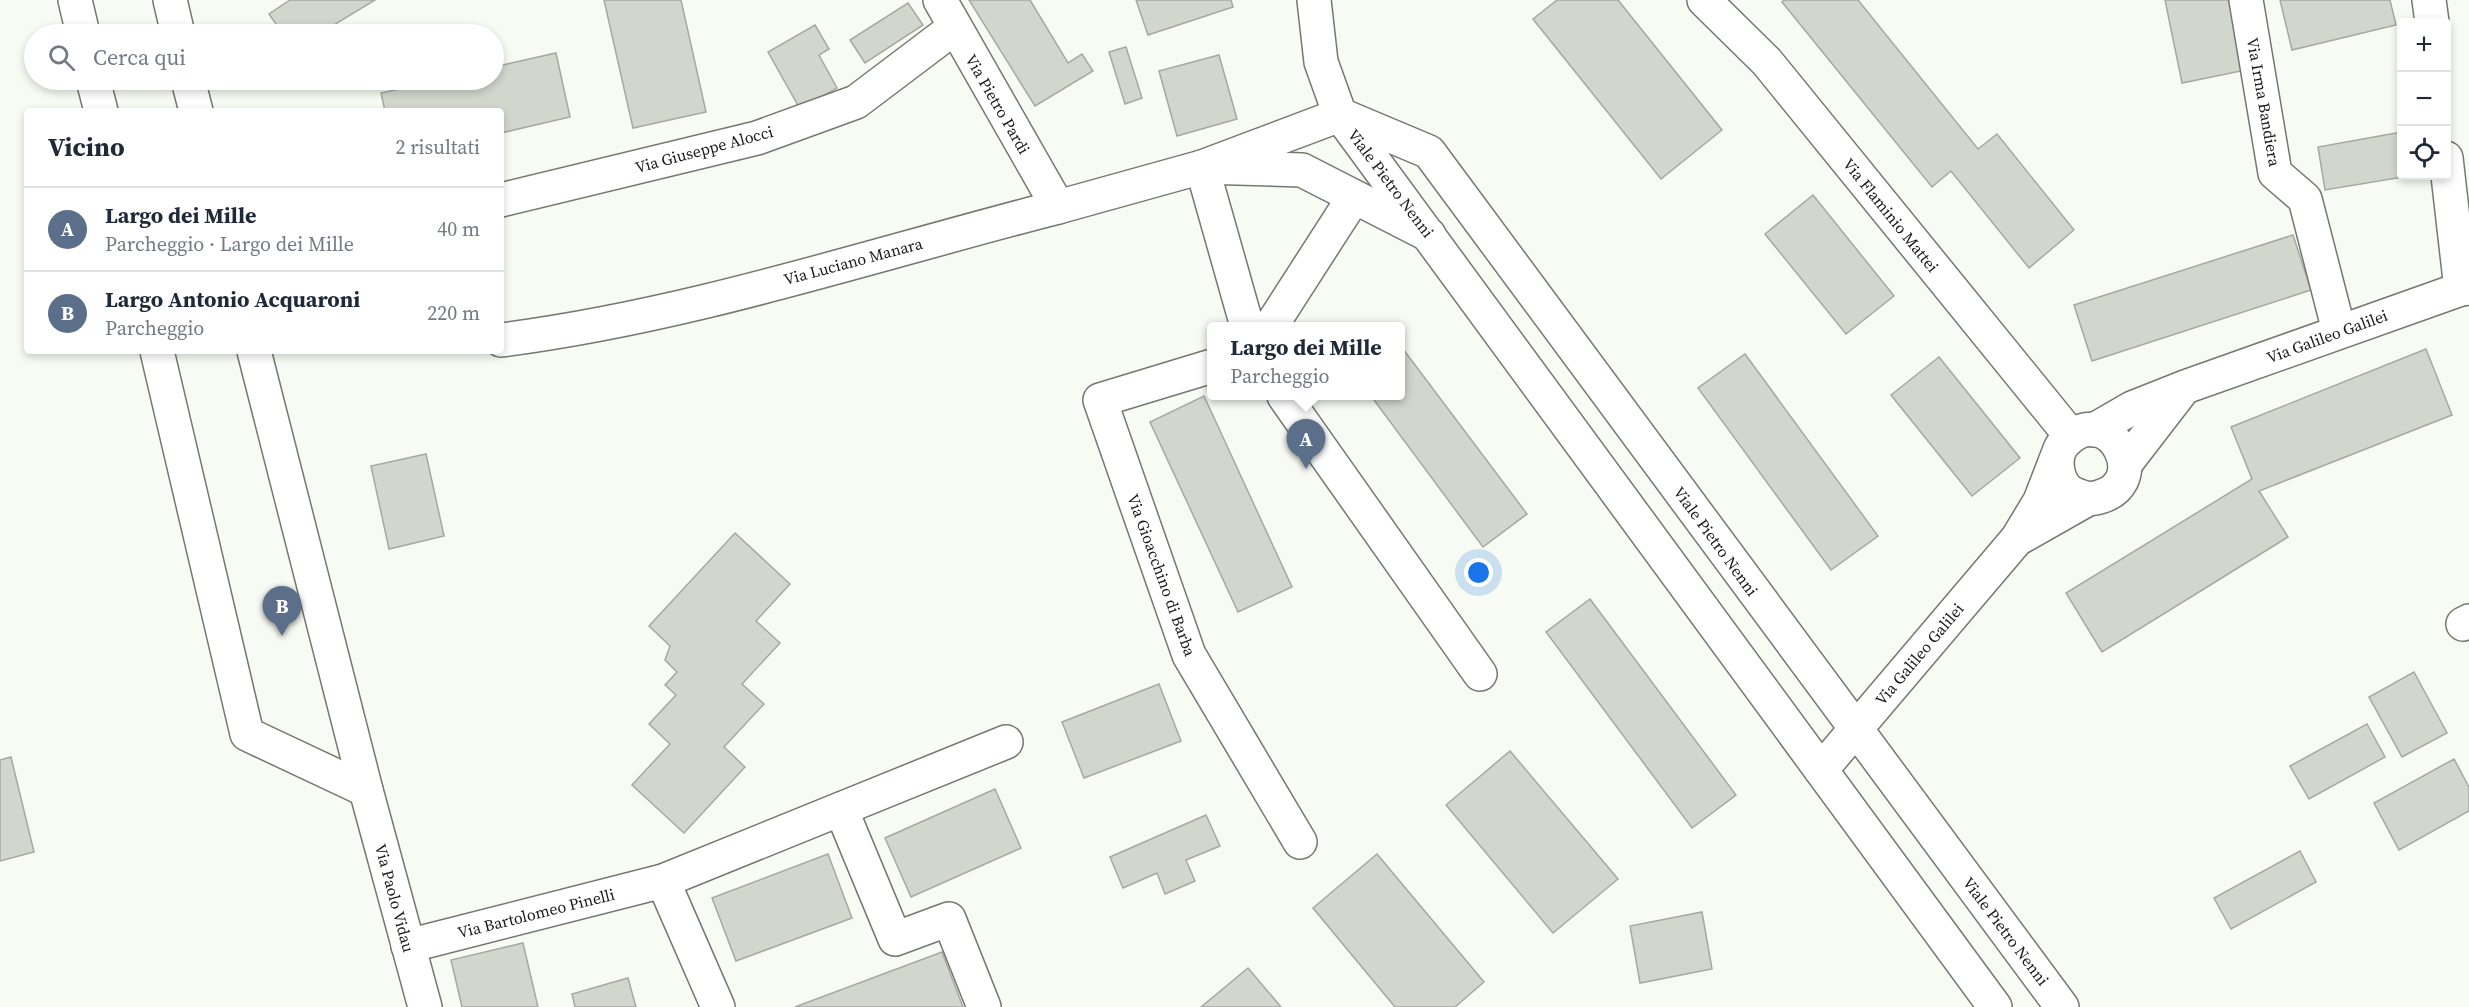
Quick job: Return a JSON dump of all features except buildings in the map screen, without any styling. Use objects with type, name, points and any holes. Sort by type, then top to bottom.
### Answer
[{"type":"street","points":[[75,0],[81,24]]},
{"type":"street","points":[[170,0],[176,24]]},
{"type":"street","name":"Viale Pietro Nenni","points":[[1314,0],[1321,62],[1340,115],[1995,1007]]},
{"type":"street","name":"Via Flaminio Mattei","points":[[1704,0],[1767,62],[2074,441]]},
{"type":"street","name":"Via Irma Bandiera","points":[[2246,0],[2275,173],[2305,199],[2339,331]]},
{"type":"street","points":[[2429,0],[2431,18]]},
{"type":"street","name":"Via Giuseppe Alocci","points":[[504,199],[757,138],[856,102],[947,14]]},
{"type":"street","name":"Via Pietro Pardi","points":[[947,14],[1058,207]]},
{"type":"street","points":[[96,90],[100,108]]},
{"type":"street","points":[[191,90],[195,108]]},
{"type":"street","points":[[1202,167],[1340,115]]},
{"type":"street","name":"Viale Pietro Nenni","points":[[1340,115],[1429,152],[2062,1007]]},
{"type":"street","points":[[1202,167],[1302,170],[1429,235]]},
{"type":"street","points":[[1202,167],[1246,322]]},
{"type":"street","name":"Via Luciano Manara","points":[[504,339],[566,332],[681,307],[1202,167]]},
{"type":"street","points":[[2449,180],[2465,289]]},
{"type":"street","points":[[1274,322],[1354,197]]},
{"type":"street","name":"Via Galileo Galilei","points":[[1821,770],[2017,539],[2074,441],[2132,408],[2185,387],[2339,331],[2465,289]]},
{"type":"street","points":[[158,354],[247,734],[366,790]]},
{"type":"street","name":"Via Paolo Vidau","points":[[255,354],[366,790],[425,1007]]},
{"type":"street","name":"Via Gioacchino di Barba","points":[[1207,368],[1100,400],[1188,655],[1300,842]]},
{"type":"street","points":[[2088,499],[2071,493],[2063,484],[2057,469],[2074,441],[2116,440],[2126,463],[2185,387]]},
{"type":"street","points":[[1287,400],[1480,674]]},
{"type":"street","name":"Via Galileo Galilei","points":[[2017,539],[2088,499],[2100,498],[2115,489],[2122,479],[2126,463]]},
{"type":"street","name":"Via Bartolomeo Pinelli","points":[[408,946],[663,881],[1006,742]]},
{"type":"street","points":[[841,809],[895,939],[949,919],[984,1007]]},
{"type":"street","points":[[663,881],[718,1007]]},
{"type":"place","name":"Largo dei Mille","points":[[1306,469]]},
{"type":"place","name":"Largo Antonio Acquaroni","points":[[282,636]]}]
